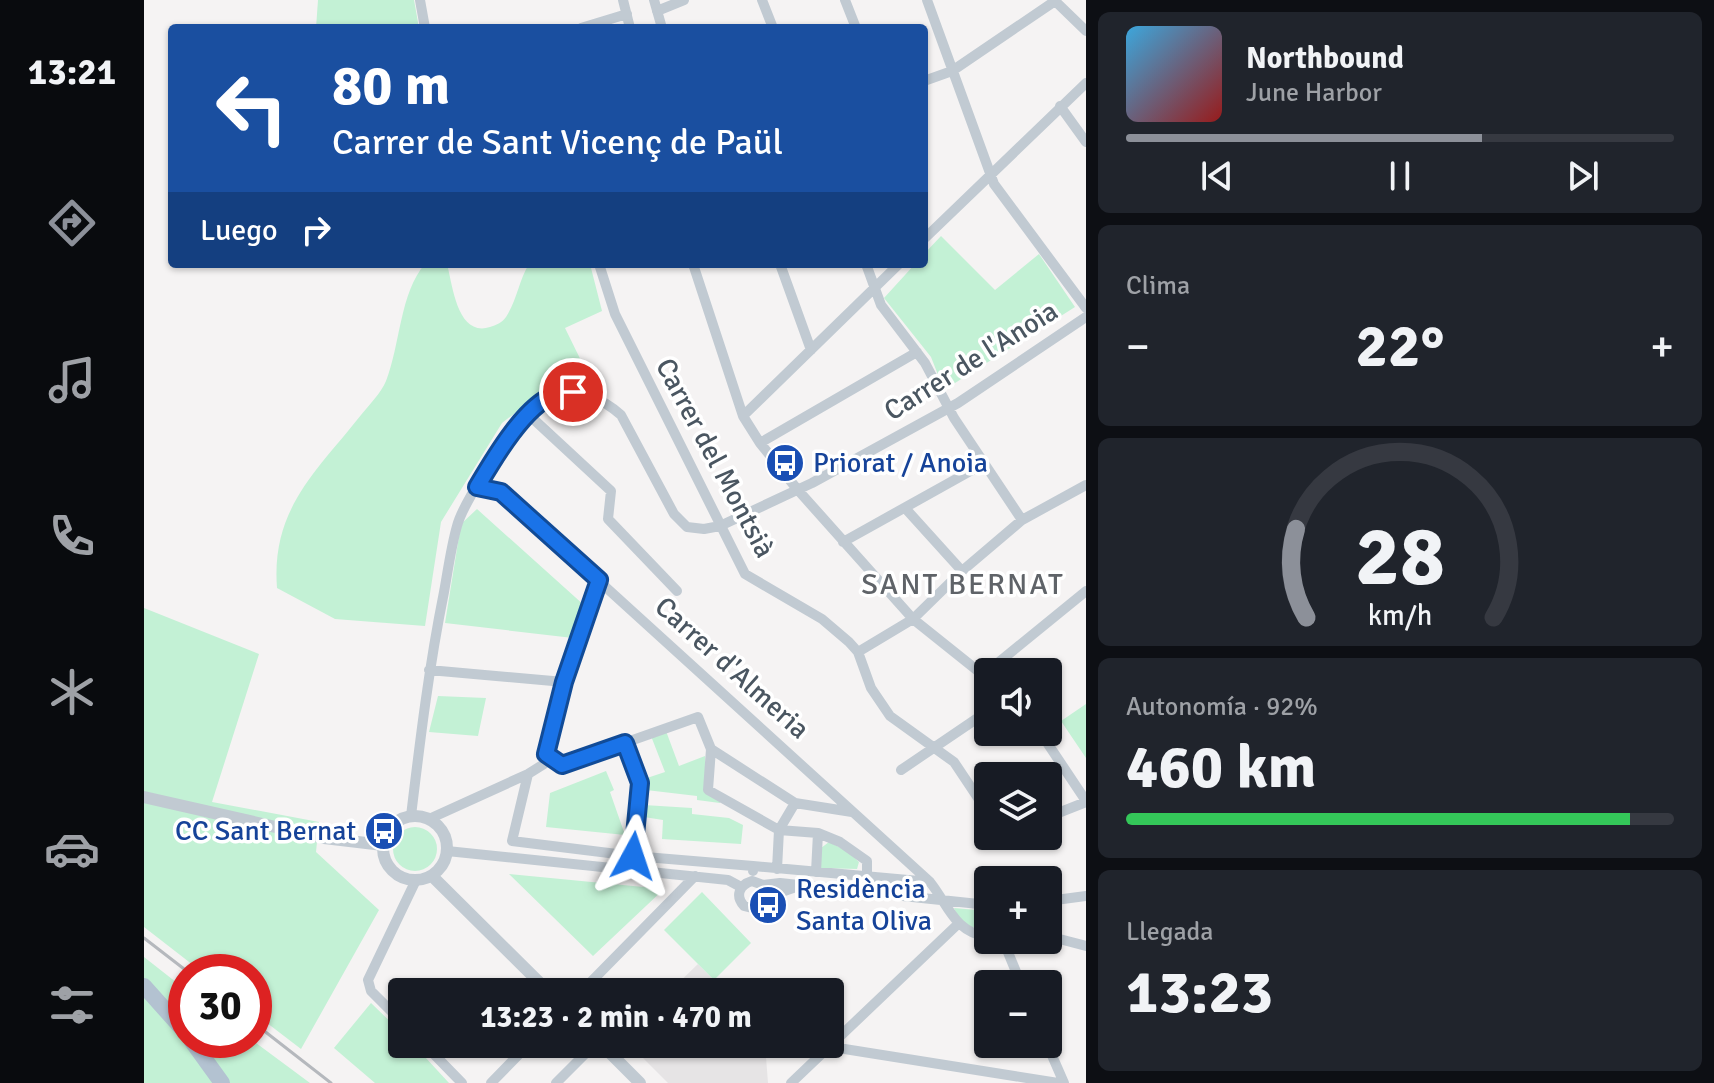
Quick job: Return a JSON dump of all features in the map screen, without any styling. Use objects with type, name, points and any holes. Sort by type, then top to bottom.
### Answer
[{"type":"main road","points":[[144,986],[168,1013]]},
{"type":"main road","points":[[204,1058],[222,1083]]},
{"type":"street","points":[[420,0],[424,24]]},
{"type":"street","points":[[623,0],[629,24]]},
{"type":"street","points":[[656,6],[684,0]]},
{"type":"street","points":[[762,0],[771,24]]},
{"type":"street","points":[[845,0],[854,24]]},
{"type":"street","points":[[927,0],[994,184],[1086,308]]},
{"type":"street","points":[[928,80],[952,71],[1055,1],[1086,31]]},
{"type":"street","points":[[594,24],[627,14]]},
{"type":"street","points":[[928,235],[1086,83]]},
{"type":"street","points":[[1060,106],[1086,142]]},
{"type":"street","name":"Carrer del Montsià","points":[[600,268],[615,314],[745,574],[822,619],[858,652],[871,688],[890,716],[954,762],[974,792]]},
{"type":"street","points":[[694,268],[743,416],[760,443],[913,619],[974,668]]},
{"type":"street","points":[[781,268],[811,350]]},
{"type":"street","points":[[867,268],[881,305],[917,352],[948,408],[1022,520]]},
{"type":"street","points":[[743,416],[895,268]]},
{"type":"street","name":"Carrer de l'Anoia","points":[[720,526],[797,489],[948,408],[1086,317]]},
{"type":"street","points":[[760,443],[917,352]]},
{"type":"street","points":[[411,816],[429,670],[457,522],[496,455],[529,415],[555,394],[573,392],[590,395],[609,404],[621,415],[674,514],[687,527],[704,529],[720,526]]},
{"type":"street","points":[[529,415],[611,491],[608,519],[677,591]]},
{"type":"street","points":[[843,542],[983,464]]},
{"type":"street","points":[[858,652],[913,619],[962,571],[1022,520],[1086,485]]},
{"type":"street","name":"Carrer d'Almeria","points":[[477,487],[501,492],[599,580],[930,882],[958,924]]},
{"type":"street","points":[[905,508],[962,571]]},
{"type":"street","points":[[429,819],[544,764],[564,682],[599,580]]},
{"type":"street","points":[[1007,658],[1086,591]]},
{"type":"street","points":[[429,670],[564,682]]},
{"type":"street","points":[[546,754],[562,765],[698,717],[711,749],[708,790],[779,830],[818,833],[840,842],[867,861],[867,876]]},
{"type":"street","points":[[901,770],[974,721]]},
{"type":"street","points":[[625,743],[640,783],[633,856]]},
{"type":"street","points":[[1049,746],[1086,801],[1062,811]]},
{"type":"street","points":[[711,749],[795,803],[854,813]]},
{"type":"street","points":[[528,774],[512,841],[633,856],[930,882]]},
{"type":"street","points":[[144,797],[324,838],[383,845]]},
{"type":"street","points":[[777,869],[779,830],[795,803]]},
{"type":"street","points":[[411,816],[429,819],[443,832],[447,851],[445,861],[432,876],[416,880],[399,876],[387,863],[383,845],[392,826],[411,816]]},
{"type":"street","points":[[816,872],[818,833]]},
{"type":"street","points":[[447,851],[746,884],[780,883],[974,904]]},
{"type":"street","points":[[753,866],[739,899],[748,908],[760,908],[767,897],[801,885]]},
{"type":"street","points":[[432,876],[535,978]]},
{"type":"street","points":[[595,978],[695,876]]},
{"type":"street","points":[[388,1008],[371,991],[368,980],[416,880]]},
{"type":"street","points":[[763,885],[767,897]]},
{"type":"street","points":[[1062,899],[1086,896]]},
{"type":"street","points":[[844,1035],[958,924],[974,934]]},
{"type":"street","points":[[1062,940],[1086,946]]},
{"type":"street","points":[[844,1049],[1061,1083],[1052,1058]]},
{"type":"street","points":[[438,1058],[462,1083]]},
{"type":"street","points":[[491,1083],[515,1058]]},
{"type":"street","points":[[556,1083],[583,1058]]},
{"type":"street","points":[[613,1058],[640,1083]]},
{"type":"street","points":[[791,1083],[819,1058]]},
{"type":"shaded area","points":[[698,964],[712,978],[684,978]]},
{"type":"shaded area","points":[[643,1058],[766,1058],[768,1083],[668,1083]]},
{"type":"green space","points":[[318,0],[414,0],[418,24],[316,24]]},
{"type":"green space","points":[[941,236],[995,290],[1039,254],[1075,307],[944,390],[931,357],[884,298],[911,268],[928,268],[928,250]]},
{"type":"green space","points":[[422,268],[448,268],[459,310],[471,325],[480,328],[490,327],[504,319],[527,268],[591,268],[602,311],[565,328],[594,387],[550,386],[502,423],[441,522],[425,626],[335,619],[277,588],[281,536],[300,493],[384,385],[410,289]]},
{"type":"green space","points":[[477,509],[585,606],[573,638],[445,623],[461,524]]},
{"type":"green space","points":[[144,608],[259,654],[212,802],[319,822],[316,852],[379,910],[301,1049],[272,1027],[272,954],[179,954],[144,927]]},
{"type":"green space","points":[[438,696],[486,698],[478,736],[429,732]]},
{"type":"green space","points":[[1086,704],[1086,758],[1062,722]]},
{"type":"green space","points":[[666,731],[679,766],[705,756],[707,791],[721,800],[720,803],[697,800],[697,796],[646,790],[644,779],[665,772],[651,736]]},
{"type":"green space","points":[[606,771],[625,835],[546,827],[550,793]]},
{"type":"green space","points":[[644,805],[692,808],[692,814],[729,818],[743,825],[741,844],[662,839],[663,820],[644,817]]},
{"type":"green space","points":[[415,827],[430,834],[437,849],[430,864],[415,871],[400,864],[393,849],[400,834]]},
{"type":"green space","points":[[829,842],[847,851],[859,862],[857,869],[820,868],[821,848]]},
{"type":"green space","points":[[509,874],[664,889],[593,956]]},
{"type":"green space","points":[[702,892],[751,943],[716,978],[712,978],[664,930]]},
{"type":"green space","points":[[954,908],[974,910],[974,927],[967,925]]},
{"type":"green space","points":[[144,957],[168,976],[168,1058],[272,1058],[272,1055],[310,1083],[144,1083]]},
{"type":"green space","points":[[371,1003],[388,1019],[388,1058],[426,1058],[449,1083],[375,1083],[334,1048]]},
{"type":"railway","points":[[144,938],[168,957]]},
{"type":"railway","points":[[272,1037],[331,1083]]},
{"type":"place","name":"Priorat / Anoia","points":[[785,463]]},
{"type":"place","name":"CC Sant Bernat","points":[[384,831]]},
{"type":"place","name":"Residència Santa Oliva","points":[[768,905]]},
{"type":"district","name":"SANT BERNAT","points":[[963,584]]},
{"type":"route","points":[[573,392],[555,394],[541,402],[496,455],[477,487],[501,492],[599,580],[564,682],[546,754],[562,765],[625,743],[640,783],[633,856]]}]
